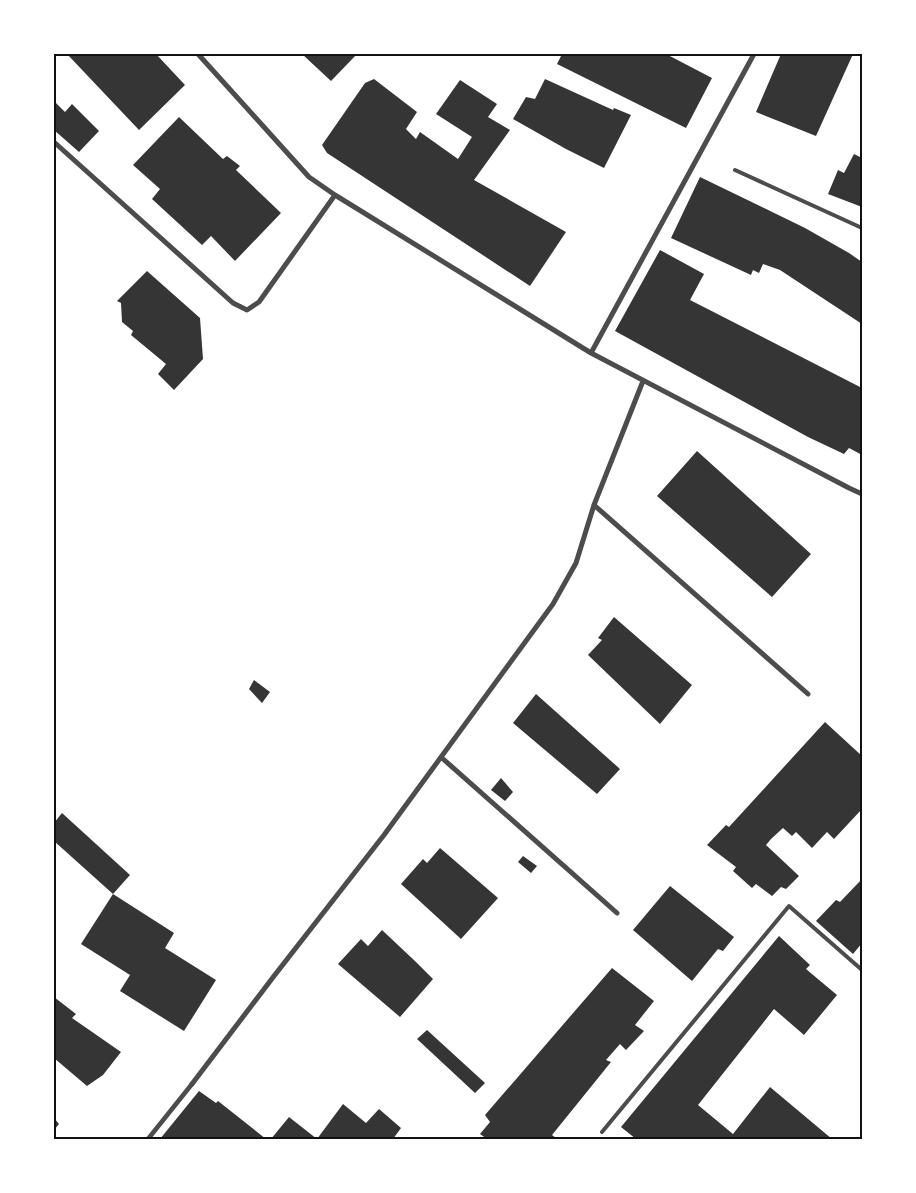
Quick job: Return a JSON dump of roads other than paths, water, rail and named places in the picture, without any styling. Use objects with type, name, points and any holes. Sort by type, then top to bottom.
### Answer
[{"type":"street","points":[[198,54],[309,177],[336,195],[591,353],[862,494]]},
{"type":"street","points":[[591,353],[754,54]]},
{"type":"street","points":[[54,142],[233,303],[247,310],[259,302],[336,195]]},
{"type":"street","points":[[148,1139],[384,835],[553,604],[576,562],[594,505],[643,381]]},
{"type":"street","points":[[594,505],[808,694]]},
{"type":"street","points":[[442,758],[617,913]]},
{"type":"lane","points":[[735,170],[862,228]]},
{"type":"lane","points":[[602,1132],[789,906],[862,970]]}]
